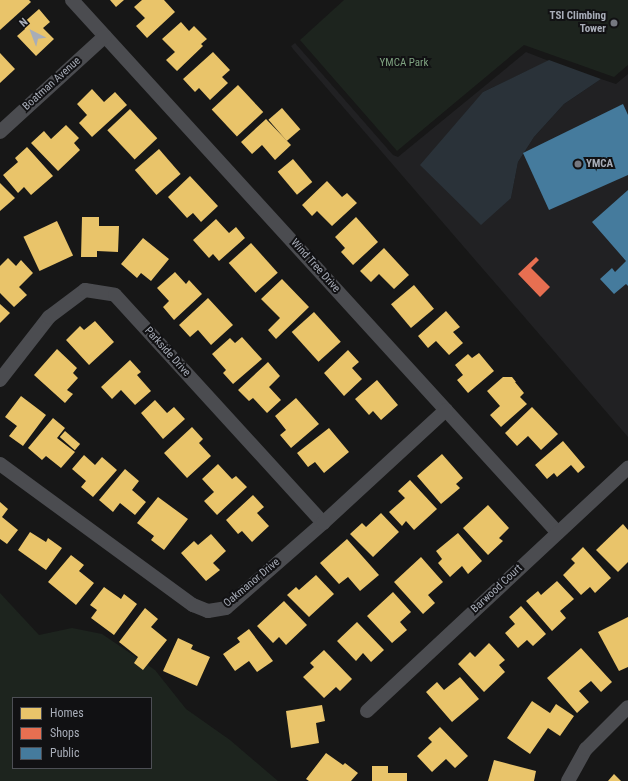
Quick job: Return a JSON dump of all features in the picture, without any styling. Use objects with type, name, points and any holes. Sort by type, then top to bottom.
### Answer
[{"type":"street","name":"Wind Tree Drive","points":[[72,0],[558,532]]},
{"type":"street","name":"Boatman Avenue","points":[[0,132],[105,36]]},
{"type":"street","name":"Parkside Drive","points":[[0,380],[49,317],[85,290],[115,295],[323,523]]},
{"type":"street","name":"Oakmanor Drive","points":[[0,464],[193,605],[208,611],[226,608],[323,523],[446,410]]},
{"type":"street","name":"Barwood Court","points":[[367,711],[628,468]]},
{"type":"street","points":[[568,781],[586,749],[628,707]]},
{"type":"shaded area","points":[[295,43],[393,155],[398,157],[526,52],[549,61],[483,92],[511,198],[518,162],[534,137],[564,104],[601,79],[616,84],[628,74],[628,437],[293,49],[291,46]]},
{"type":"shaded area","points":[[549,60],[601,79],[564,104],[534,137],[518,162],[511,198],[481,225],[420,165],[483,92]]},
{"type":"green space","name":"YMCA Park","points":[[344,0],[628,0],[628,65],[614,77],[524,45],[397,151],[300,40]]},
{"type":"green space","points":[[0,593],[39,635],[72,628],[102,634],[155,670],[186,709],[230,740],[278,781],[0,781]]},
{"type":"building: Homes","points":[[0,0],[29,0],[31,2],[0,30]]},
{"type":"building: Homes","points":[[110,0],[124,0],[116,7]]},
{"type":"building: Homes","points":[[142,0],[164,0],[175,12],[147,38],[136,26],[145,18],[134,7]]},
{"type":"building: Homes","points":[[39,9],[50,22],[43,28],[54,39],[36,56],[17,36],[25,29],[21,25]]},
{"type":"building: Homes","points":[[181,22],[189,31],[194,26],[207,39],[201,44],[203,46],[177,71],[166,60],[175,52],[162,39]]},
{"type":"building: Homes","points":[[213,52],[230,70],[222,77],[228,83],[210,100],[199,88],[195,92],[183,79]]},
{"type":"building: Homes","points":[[0,53],[15,69],[0,83]]},
{"type":"building: Homes","points":[[238,85],[263,112],[237,137],[212,110]]},
{"type":"building: Homes","points":[[92,89],[104,102],[115,92],[127,105],[92,137],[79,123],[87,115],[77,104]]},
{"type":"building: Homes","points":[[282,108],[300,129],[287,141],[268,120]]},
{"type":"building: Homes","points":[[130,109],[157,138],[135,159],[107,130]]},
{"type":"building: Homes","points":[[266,119],[291,145],[275,160],[262,145],[252,154],[241,142]]},
{"type":"building: Homes","points":[[66,125],[79,138],[74,143],[80,150],[58,171],[31,143],[44,131],[51,139]]},
{"type":"building: Homes","points":[[27,147],[53,176],[31,195],[24,187],[18,193],[3,175],[18,162],[15,158]]},
{"type":"building: Homes","points":[[159,149],[181,174],[156,195],[135,170]]},
{"type":"building: Homes","points":[[293,159],[312,182],[297,195],[278,172]]},
{"type":"building: Homes","points":[[190,176],[218,206],[201,222],[193,213],[187,218],[168,197]]},
{"type":"building: Homes","points":[[327,181],[342,197],[347,193],[357,203],[332,226],[317,211],[312,216],[302,205]]},
{"type":"building: Homes","points":[[0,183],[15,198],[0,211]]},
{"type":"building: Homes","points":[[82,217],[99,217],[99,226],[119,226],[118,252],[97,251],[97,257],[81,257]]},
{"type":"building: Homes","points":[[356,217],[378,242],[353,265],[341,252],[345,248],[335,237]]},
{"type":"building: Homes","points":[[216,219],[229,233],[236,227],[245,238],[219,261],[213,254],[209,258],[193,240]]},
{"type":"building: Homes","points":[[57,221],[73,255],[40,271],[23,237]]},
{"type":"building: Homes","points":[[143,238],[169,259],[151,281],[141,273],[137,278],[121,264]]},
{"type":"building: Homes","points":[[251,243],[278,273],[255,293],[229,263]]},
{"type":"building: Homes","points":[[384,248],[409,275],[394,289],[379,274],[371,282],[360,271]]},
{"type":"building: Homes","points":[[8,258],[16,266],[21,260],[33,273],[19,287],[27,295],[14,307],[0,293],[0,266]]},
{"type":"building: Homes","points":[[175,272],[186,284],[189,280],[202,294],[174,320],[163,307],[169,301],[157,288]]},
{"type":"building: Homes","points":[[282,279],[309,307],[276,339],[268,330],[280,318],[261,299]]},
{"type":"building: Homes","points":[[414,285],[434,309],[411,328],[391,304]]},
{"type":"building: Homes","points":[[208,298],[233,325],[211,345],[198,330],[190,337],[179,325]]},
{"type":"building: Homes","points":[[0,304],[10,313],[0,323]]},
{"type":"building: Homes","points":[[446,311],[460,327],[453,332],[463,343],[449,355],[436,341],[428,348],[418,336]]},
{"type":"building: Homes","points":[[314,312],[341,342],[318,362],[292,332]]},
{"type":"building: Homes","points":[[95,321],[114,342],[89,365],[66,340],[80,326],[84,330]]},
{"type":"building: Homes","points":[[242,337],[262,359],[233,384],[223,373],[226,370],[212,354],[230,338],[235,343]]},
{"type":"building: Homes","points":[[57,349],[77,368],[73,373],[78,378],[67,390],[73,394],[65,403],[34,375]]},
{"type":"building: Homes","points":[[348,350],[359,362],[352,368],[362,379],[344,396],[324,373]]},
{"type":"building: Homes","points":[[479,353],[494,371],[468,393],[457,380],[463,375],[455,365],[468,354],[472,358]]},
{"type":"building: Homes","points":[[130,360],[141,372],[137,375],[151,391],[135,405],[121,390],[112,399],[101,387]]},
{"type":"building: Homes","points":[[268,362],[280,376],[269,387],[281,400],[267,413],[253,398],[249,401],[238,390]]},
{"type":"building: Homes","points":[[503,377],[512,377],[524,393],[520,397],[527,404],[501,427],[490,415],[500,406],[487,391]]},
{"type":"building: Homes","points":[[377,380],[398,405],[381,420],[373,411],[369,415],[355,399]]},
{"type":"building: Homes","points":[[21,396],[46,415],[23,446],[9,436],[17,426],[5,417]]},
{"type":"building: Homes","points":[[296,398],[319,424],[291,448],[280,435],[286,430],[275,416]]},
{"type":"building: Homes","points":[[155,400],[167,413],[174,407],[185,419],[163,439],[141,413]]},
{"type":"building: Homes","points":[[532,407],[558,434],[541,450],[528,436],[517,446],[505,433]]},
{"type":"building: Homes","points":[[53,418],[65,428],[57,438],[75,452],[61,468],[46,456],[42,460],[28,448]]},
{"type":"building: Homes","points":[[192,427],[203,439],[199,443],[211,456],[187,478],[164,453]]},
{"type":"building: Homes","points":[[329,428],[349,452],[324,473],[315,462],[308,467],[297,453]]},
{"type":"building: Homes","points":[[65,431],[80,444],[75,450],[60,437]]},
{"type":"building: Homes","points":[[563,441],[585,467],[578,473],[571,465],[557,477],[554,473],[547,479],[535,465]]},
{"type":"building: Homes","points":[[442,454],[463,478],[456,484],[460,488],[441,504],[417,476]]},
{"type":"building: Homes","points":[[84,455],[95,465],[102,457],[117,470],[93,497],[81,487],[86,481],[72,469]]},
{"type":"building: Homes","points":[[218,464],[232,479],[236,476],[247,487],[217,515],[204,501],[214,492],[202,479]]},
{"type":"building: Homes","points":[[125,469],[139,481],[132,490],[146,502],[135,515],[120,503],[113,512],[99,500]]},
{"type":"building: Homes","points":[[410,480],[437,509],[414,530],[406,521],[402,526],[389,512],[405,498],[398,491]]},
{"type":"building: Homes","points":[[253,495],[264,507],[257,513],[269,526],[252,542],[242,531],[238,534],[226,520]]},
{"type":"building: Homes","points":[[158,497],[188,519],[164,550],[151,540],[154,536],[137,523]]},
{"type":"building: Homes","points":[[0,502],[8,509],[2,517],[18,530],[7,544],[0,539]]},
{"type":"building: Homes","points":[[488,505],[509,528],[499,538],[503,541],[488,555],[463,528]]},
{"type":"building: Homes","points":[[381,513],[399,532],[373,557],[350,534],[362,523],[366,527]]},
{"type":"building: Homes","points":[[623,524],[628,530],[628,562],[618,572],[596,550]]},
{"type":"building: Homes","points":[[30,532],[46,542],[48,538],[62,548],[46,570],[18,550]]},
{"type":"building: Homes","points":[[458,533],[482,561],[468,574],[462,566],[450,577],[438,563],[442,559],[436,551]]},
{"type":"building: Homes","points":[[211,534],[226,551],[213,563],[220,570],[206,581],[181,553],[194,541],[198,545]]},
{"type":"building: Homes","points":[[347,539],[379,575],[360,591],[348,577],[339,584],[320,563]]},
{"type":"building: Homes","points":[[583,547],[611,578],[595,593],[590,587],[581,595],[563,575],[575,563],[571,559]]},
{"type":"building: Homes","points":[[71,555],[84,565],[79,571],[94,583],[76,605],[48,582]]},
{"type":"building: Homes","points":[[421,557],[443,582],[428,595],[435,603],[423,614],[394,582]]},
{"type":"building: Homes","points":[[316,575],[334,594],[309,617],[287,595],[296,587],[299,590]]},
{"type":"building: Homes","points":[[557,581],[574,599],[560,611],[566,618],[552,631],[526,601],[538,591],[541,595]]},
{"type":"building: Homes","points":[[104,587],[121,599],[124,594],[137,604],[114,635],[91,618],[97,610],[90,605]]},
{"type":"building: Homes","points":[[393,592],[411,612],[400,622],[407,630],[392,643],[367,616]]},
{"type":"building: Homes","points":[[284,601],[307,625],[286,645],[279,637],[273,643],[257,626]]},
{"type":"building: Homes","points":[[521,606],[546,634],[533,646],[527,640],[518,648],[505,633],[515,624],[509,617]]},
{"type":"building: Homes","points":[[145,608],[158,619],[151,627],[167,640],[143,670],[134,663],[138,657],[119,642]]},
{"type":"building: Homes","points":[[628,617],[628,667],[619,671],[598,632]]},
{"type":"building: Homes","points":[[357,622],[384,650],[371,662],[363,653],[356,661],[337,641]]},
{"type":"building: Homes","points":[[249,629],[273,661],[257,672],[249,661],[235,671],[223,654],[240,642],[237,638]]},
{"type":"building: Homes","points":[[178,638],[193,645],[191,649],[210,657],[197,686],[163,671]]},
{"type":"building: Homes","points":[[489,643],[505,660],[499,665],[505,672],[484,692],[458,664],[470,652],[475,657]]},
{"type":"building: Homes","points":[[581,648],[612,682],[601,692],[591,681],[579,691],[589,702],[577,713],[547,678]]},
{"type":"building: Homes","points":[[324,650],[352,679],[340,691],[336,687],[324,698],[303,677],[314,667],[310,663]]},
{"type":"building: Homes","points":[[460,677],[479,699],[452,722],[426,692],[437,682],[444,690]]},
{"type":"building: Homes","points":[[532,701],[550,713],[556,704],[574,716],[560,736],[548,728],[530,754],[507,738]]},
{"type":"building: Homes","points":[[322,705],[325,721],[316,723],[319,743],[291,748],[286,711]]},
{"type":"building: Homes","points":[[440,727],[468,756],[455,768],[446,759],[432,772],[417,756],[432,742],[428,738]]},
{"type":"building: Homes","points":[[326,753],[343,765],[345,763],[358,773],[351,781],[309,781],[306,779]]},
{"type":"building: Homes","points":[[494,760],[536,771],[534,781],[488,781]]},
{"type":"building: Homes","points":[[372,766],[388,766],[388,773],[407,773],[407,781],[372,781]]},
{"type":"building: Homes","points":[[614,774],[621,781],[608,781]]},
{"type":"building: Shops","points":[[536,257],[539,260],[531,268],[550,287],[540,297],[518,274]]},
{"type":"building: Public","name":"YMCA","points":[[623,104],[628,115],[628,175],[549,210],[523,153]]},
{"type":"building: Public","name":"YMCA","points":[[628,190],[628,286],[626,284],[614,294],[600,279],[612,268],[615,272],[626,261],[592,222]]},
{"type":"place","name":"TSI Climbing Tower","points":[[614,23]]},
{"type":"place","name":"YMCA","points":[[578,164]]}]
